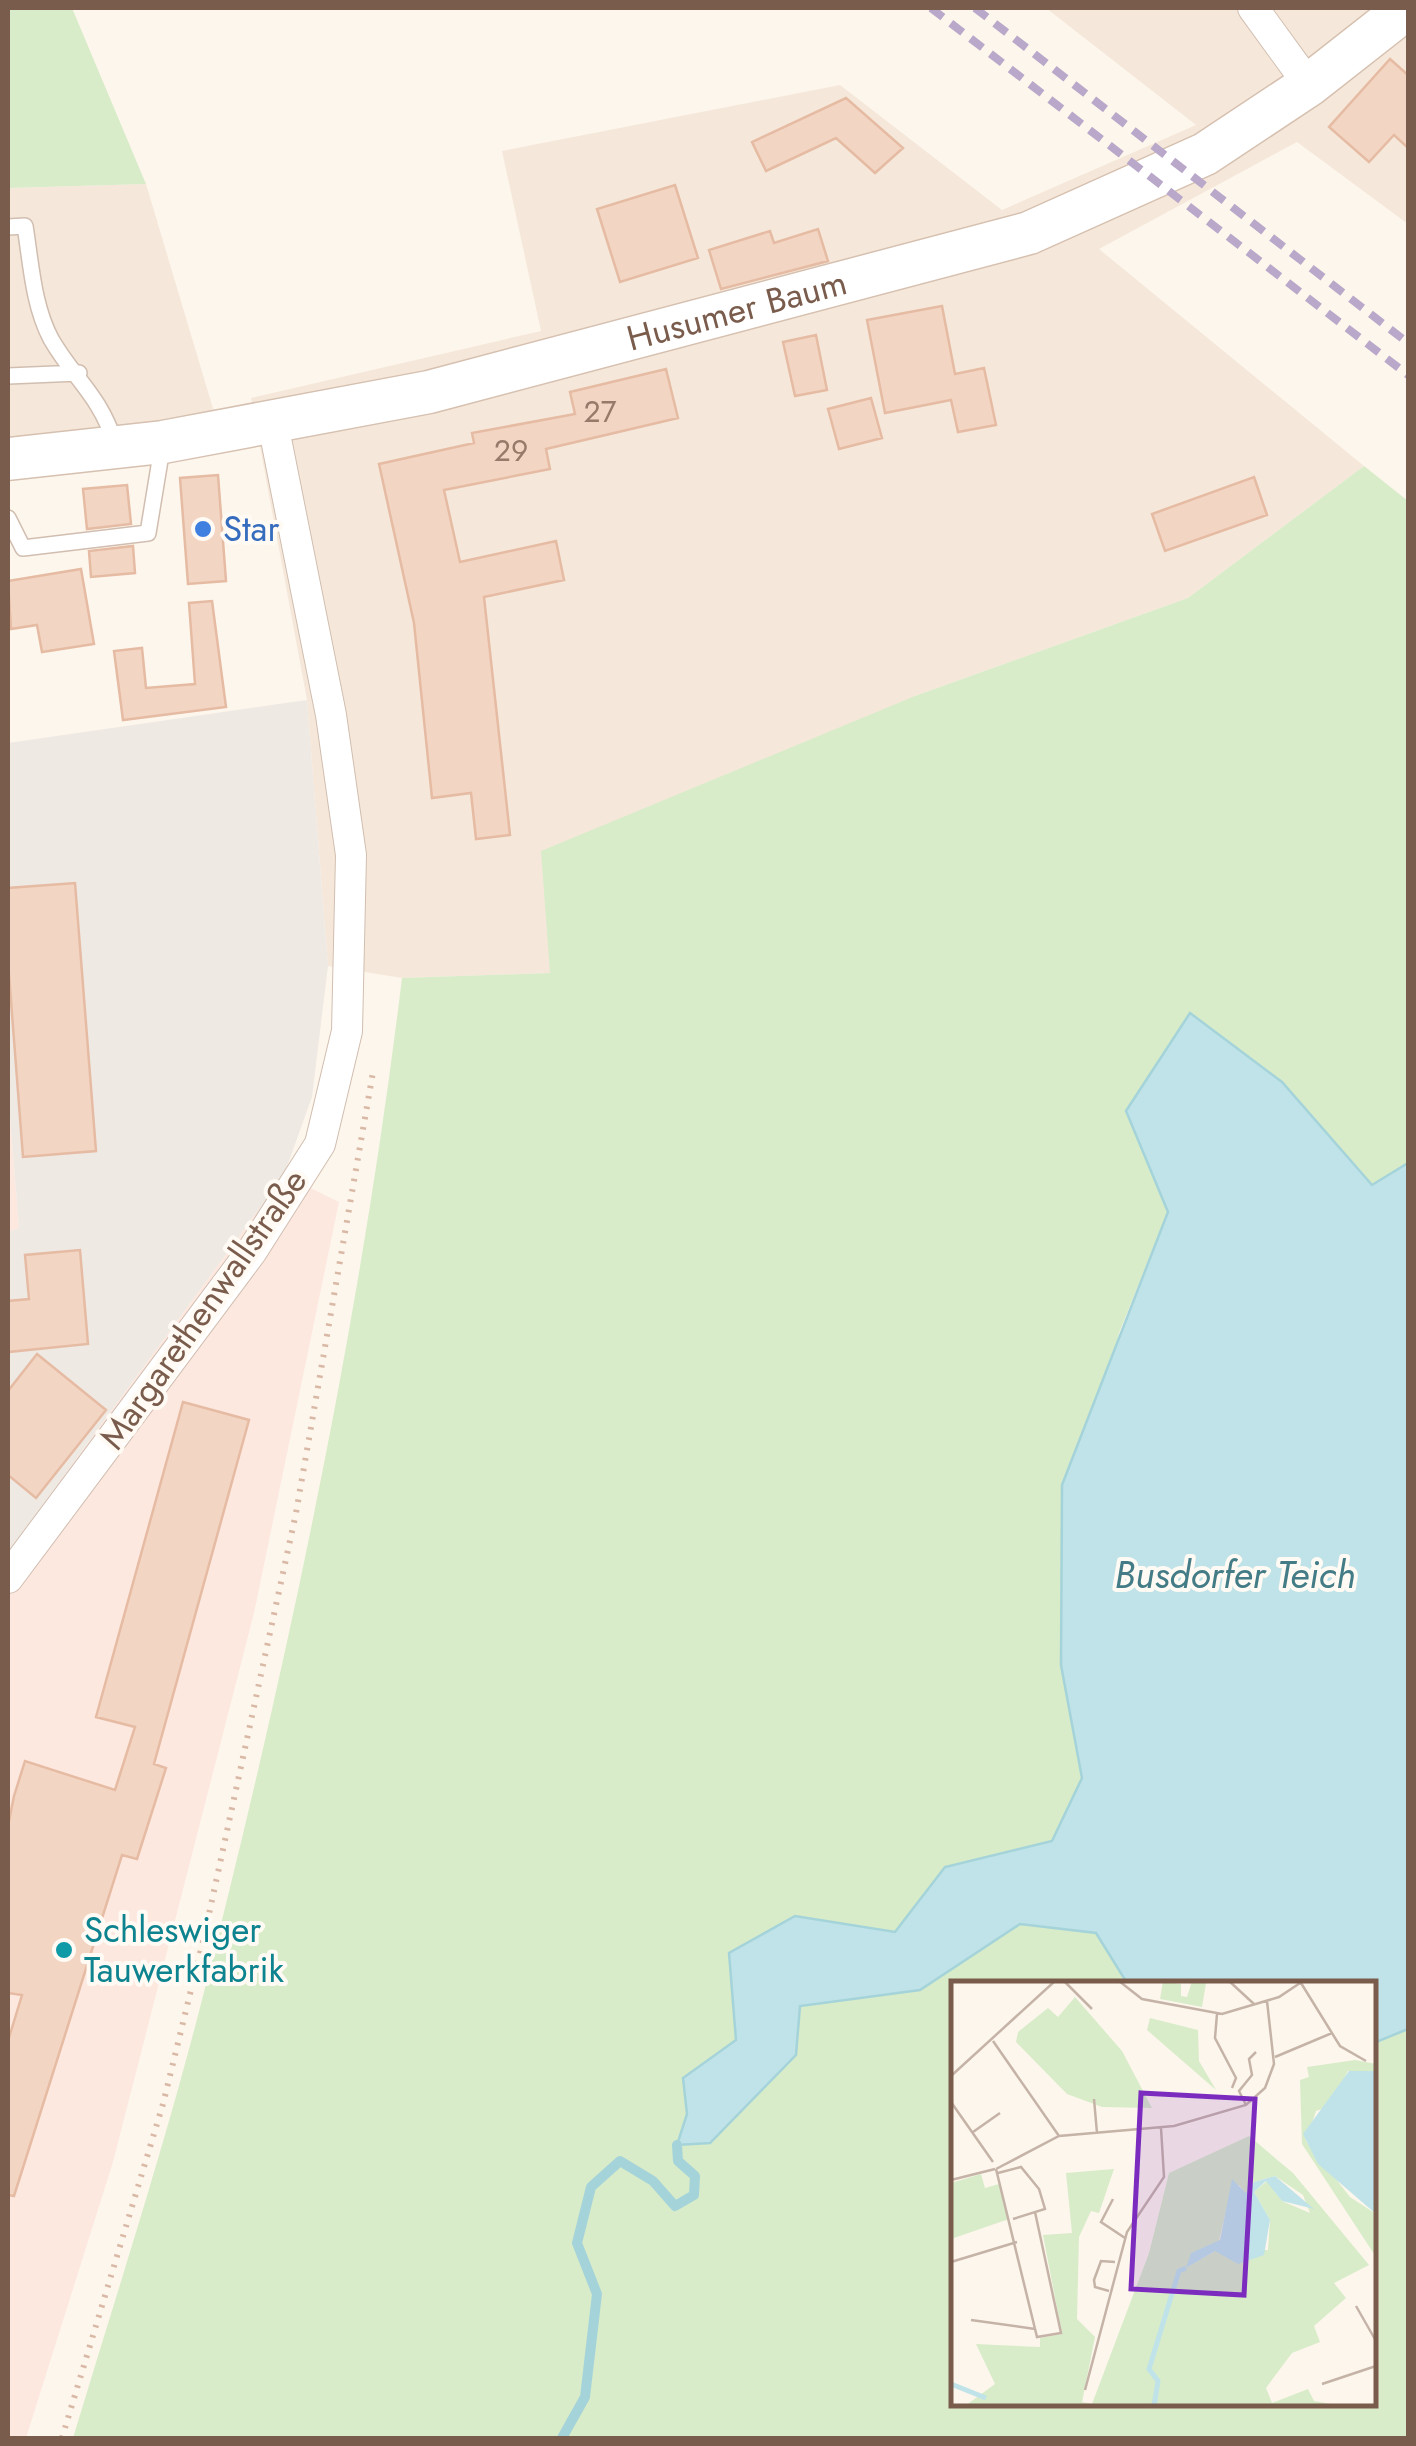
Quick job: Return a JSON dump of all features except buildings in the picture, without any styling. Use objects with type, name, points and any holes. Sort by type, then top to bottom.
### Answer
[{"type":"street","points":[[1253,8],[1309,85]]},
{"type":"street","name":"Husumer Baum","points":[[8,460],[163,442],[429,392],[592,353],[1028,232],[1205,154],[1309,85],[1407,8]]},
{"type":"street","name":"Margarethenwallstraße","points":[[9,1572],[252,1250],[320,1144],[346,1031],[351,856],[331,714],[272,424]]},
{"type":"lane","points":[[8,228],[25,226],[40,313],[52,341],[104,410],[116,447]]},
{"type":"lane","points":[[8,376],[78,372]]},
{"type":"lane","points":[[8,518],[22,548],[148,533],[163,442]]},
{"type":"path","points":[[62,2438],[164,2104],[204,1937],[296,1513],[375,1059]]},
{"type":"shaded area","points":[[1046,8],[1408,8],[1408,224],[1297,142],[1099,249],[1364,466],[1188,598],[915,696],[550,973],[402,978],[328,966],[307,700],[251,398],[541,331],[502,151],[840,85],[1002,210],[1196,125]]},
{"type":"shaded area","points":[[146,184],[226,452],[8,481],[8,188]]},
{"type":"shaded area","points":[[307,700],[328,966],[312,1097],[284,1175],[8,1552],[8,1232],[19,1228],[8,1091],[8,743]]},
{"type":"shaded area","points":[[8,1090],[19,1228],[8,1232]]},
{"type":"shaded area","points":[[284,1175],[339,1202],[254,1613],[113,2162],[26,2438],[8,2438],[8,1552]]},
{"type":"green space","points":[[8,8],[72,8],[146,184],[8,188]]},
{"type":"green space","points":[[1364,466],[1408,501],[1408,1163],[1372,1185],[1282,1082],[1126,1110],[1168,1211],[1119,1333],[1061,1665],[1082,1778],[1052,1841],[945,1867],[895,1932],[795,1916],[737,2040],[683,2078],[687,2114],[677,2144],[710,2143],[800,2005],[920,1990],[1020,1924],[1096,1933],[1126,1981],[951,1981],[951,2406],[1376,2406],[1376,2042],[1408,2029],[1408,2438],[73,2438],[190,2045],[265,1738],[344,1359],[402,978],[550,973],[541,851],[915,696],[1188,598]]},
{"type":"water","name":"Busdorfer Teich","points":[[1190,1013],[1282,1082],[1372,1185],[1408,1163],[1408,2029],[1376,2042],[1376,1981],[1126,1981],[1096,1933],[1020,1924],[920,1990],[800,2006],[796,2055],[710,2143],[677,2145],[687,2114],[683,2078],[736,2040],[729,1953],[795,1916],[895,1932],[945,1867],[1052,1841],[1082,1778],[1061,1665],[1062,1485],[1168,1212],[1126,1111]]},
{"type":"waterway","points":[[562,2438],[585,2397],[597,2294],[577,2243],[591,2187],[620,2161],[653,2181],[675,2206],[694,2195],[695,2176],[678,2161],[677,2145]]},
{"type":"railway","points":[[931,8],[1408,375]]},
{"type":"railway","points":[[975,8],[1408,343]]},
{"type":"place","name":"Star","points":[[203,529]]},
{"type":"place","name":"Schleswiger Tauwerkfabrik","points":[[64,1950]]}]
